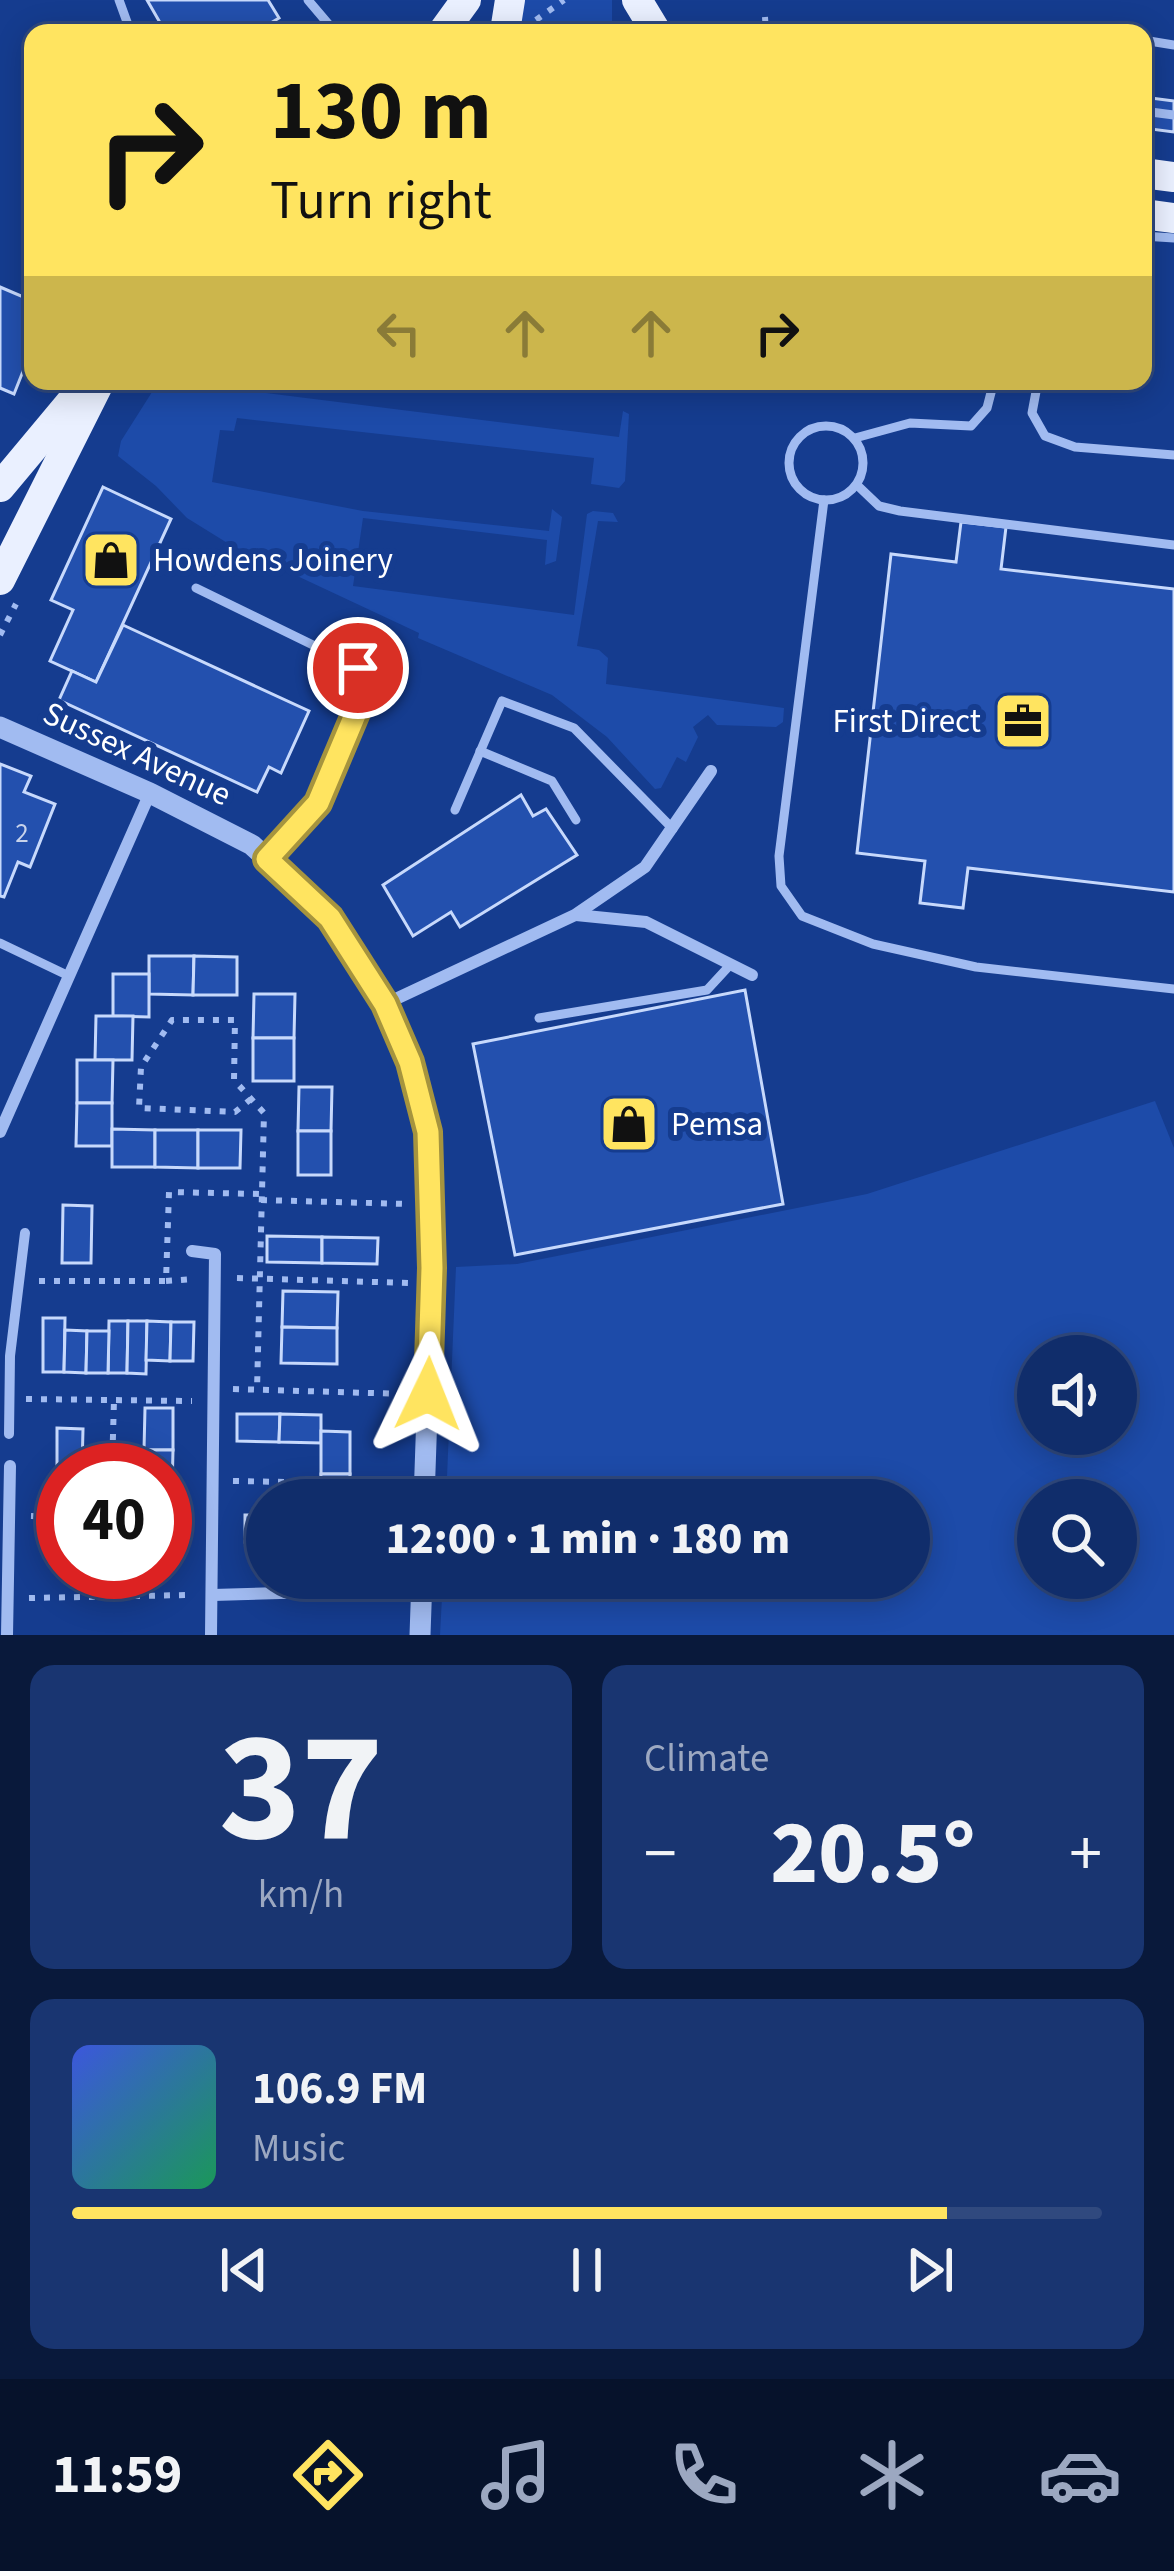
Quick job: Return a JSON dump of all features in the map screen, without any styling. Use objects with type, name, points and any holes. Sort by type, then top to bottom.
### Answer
[{"type":"main road","points":[[0,487],[81,390]]},
{"type":"main road","points":[[0,580],[95,390]]},
{"type":"street","name":"Sussex Avenue","points":[[0,727],[252,845],[330,918],[385,1004],[410,1062],[428,1132],[431,1283],[425,1479]]},
{"type":"street","points":[[385,1004],[575,915],[645,866],[711,771]]},
{"type":"street","points":[[0,1132],[150,794]]},
{"type":"street","points":[[575,915],[646,922],[752,974]]},
{"type":"street","points":[[9,1434],[8,1399],[25,1233]]},
{"type":"street","points":[[192,1250],[215,1254],[211,1635]]},
{"type":"street","points":[[7,1635],[5,1482],[10,1466]]},
{"type":"street","points":[[213,1595],[246,1593]]},
{"type":"street","points":[[420,1635],[421,1599]]},
{"type":"lane","points":[[308,0],[328,24]]},
{"type":"lane","points":[[855,438],[910,423],[971,426],[987,408],[992,390]]},
{"type":"lane","points":[[1036,390],[1032,413],[1045,436],[1075,447],[1174,455]]},
{"type":"lane","points":[[823,425],[846,430],[855,438],[864,461],[856,485],[836,499],[824,500],[812,498],[796,485],[789,468],[792,446],[805,432],[823,425]]},
{"type":"lane","points":[[856,485],[879,506],[900,511],[1174,545]]},
{"type":"lane","points":[[824,500],[779,856],[781,886],[802,916],[873,944],[976,968],[1174,989]]},
{"type":"lane","points":[[196,588],[358,668],[368,684],[318,803],[267,859]]},
{"type":"lane","points":[[455,810],[502,701],[574,728],[673,829]]},
{"type":"lane","points":[[480,751],[552,781],[576,820]]},
{"type":"lane","points":[[0,943],[69,976]]},
{"type":"lane","points":[[539,1018],[707,990],[730,964]]},
{"type":"path","points":[[513,18],[542,19],[564,0]]},
{"type":"path","points":[[765,17],[765,24]]},
{"type":"path","points":[[251,1099],[235,1112],[139,1108],[141,1067],[172,1019],[235,1020],[234,1080],[251,1099],[264,1114],[257,1390]]},
{"type":"path","points":[[166,1281],[169,1192],[430,1204]]},
{"type":"path","points":[[19,1281],[215,1277],[431,1283]]},
{"type":"path","points":[[8,1399],[114,1400],[257,1390],[428,1394]]},
{"type":"path","points":[[113,1443],[114,1400]]},
{"type":"path","points":[[213,1481],[246,1481]]},
{"type":"path","points":[[9,1516],[36,1516]]},
{"type":"path","points":[[8,1598],[213,1595]]},
{"type":"shaded area","points":[[520,0],[612,0],[612,24],[520,24]]},
{"type":"shaded area","points":[[153,390],[242,390],[619,437],[623,411],[629,414],[625,481],[619,488],[591,484],[594,458],[237,418],[234,431],[220,430],[212,482],[363,511],[549,531],[552,509],[562,517],[556,561],[545,565],[547,540],[363,518],[353,586],[574,615],[587,514],[613,513],[618,522],[598,521],[577,646],[599,650],[608,658],[606,684],[784,708],[783,722],[776,727],[717,725],[708,715],[693,727],[698,737],[686,762],[677,757],[661,788],[655,789],[607,737],[552,695],[418,638],[419,633],[229,544],[187,518],[118,456],[121,441]]},
{"type":"shaded area","points":[[1155,1101],[1174,1148],[1174,1635],[440,1635],[442,1599],[930,1599],[930,1479],[447,1479],[456,1267],[517,1264],[867,1194]]},
{"type":"building","points":[[147,0],[268,0],[279,18],[269,24],[161,24]]},
{"type":"building","points":[[1152,98],[1174,101],[1174,132],[1152,129]]},
{"type":"building","points":[[0,287],[24,297],[24,369],[14,394],[0,388]]},
{"type":"building","name":"Howdens Joinery","points":[[103,487],[171,519],[96,682],[50,661],[73,610],[51,600]]},
{"type":"building","name":"First Direct","points":[[961,522],[1006,527],[1001,569],[1174,589],[1174,892],[968,868],[963,908],[920,903],[925,861],[857,853],[891,554],[956,562]]},
{"type":"building","points":[[123,625],[309,711],[281,773],[269,767],[257,792],[59,700],[72,671],[96,682]]},
{"type":"building","points":[[0,764],[31,776],[24,792],[55,804],[30,867],[18,862],[4,897],[0,896]]},
{"type":"building","points":[[521,795],[533,816],[546,809],[577,855],[460,927],[451,912],[413,936],[383,885]]},
{"type":"building","points":[[149,956],[194,956],[193,995],[149,994]]},
{"type":"building","points":[[194,956],[237,957],[237,995],[193,995]]},
{"type":"building","points":[[113,974],[149,974],[149,1017],[113,1016]]},
{"type":"building","name":"Pemsa","points":[[745,990],[783,1204],[515,1255],[473,1044]]},
{"type":"building","points":[[254,994],[295,994],[294,1038],[253,1038]]},
{"type":"building","points":[[96,1016],[133,1016],[132,1060],[95,1060]]},
{"type":"building","points":[[253,1038],[294,1038],[294,1081],[253,1081]]},
{"type":"building","points":[[77,1060],[113,1060],[112,1103],[77,1103]]},
{"type":"building","points":[[299,1087],[332,1087],[331,1131],[298,1131]]},
{"type":"building","points":[[77,1103],[112,1103],[112,1146],[76,1146]]},
{"type":"building","points":[[112,1129],[155,1130],[155,1167],[112,1167]]},
{"type":"building","points":[[155,1130],[198,1130],[198,1168],[155,1167]]},
{"type":"building","points":[[198,1130],[241,1130],[240,1168],[198,1168]]},
{"type":"building","points":[[298,1131],[331,1131],[331,1175],[298,1175]]},
{"type":"building","points":[[63,1205],[92,1206],[91,1263],[62,1263]]},
{"type":"building","points":[[267,1236],[322,1237],[322,1263],[267,1262]]},
{"type":"building","points":[[322,1237],[378,1238],[377,1264],[322,1263]]},
{"type":"building","points":[[283,1291],[338,1292],[337,1328],[282,1327]]},
{"type":"building","points":[[43,1318],[65,1318],[64,1372],[43,1372]]},
{"type":"building","points":[[109,1321],[128,1321],[127,1373],[108,1373]]},
{"type":"building","points":[[128,1321],[147,1321],[146,1374],[127,1373]]},
{"type":"building","points":[[147,1321],[171,1322],[170,1361],[146,1360]]},
{"type":"building","points":[[171,1322],[194,1322],[193,1361],[170,1361]]},
{"type":"building","points":[[282,1327],[337,1328],[337,1364],[281,1363]]},
{"type":"building","points":[[65,1330],[87,1331],[86,1373],[64,1372]]},
{"type":"building","points":[[87,1331],[109,1331],[108,1373],[86,1373]]},
{"type":"building","points":[[145,1408],[173,1408],[173,1443],[144,1443]]},
{"type":"building","points":[[237,1414],[280,1414],[279,1442],[237,1441]]},
{"type":"building","points":[[280,1414],[321,1415],[321,1443],[279,1442]]},
{"type":"building","points":[[57,1428],[83,1429],[83,1443],[57,1443]]},
{"type":"building","points":[[321,1431],[350,1432],[350,1474],[321,1474]]},
{"type":"building","points":[[321,1474],[350,1474],[350,1479],[321,1479]]},
{"type":"place","name":"Howdens Joinery","points":[[111,560]]},
{"type":"place","name":"First Direct","points":[[1023,721]]},
{"type":"place","name":"Pemsa","points":[[629,1124]]},
{"type":"route","points":[[358,668],[368,684],[318,803],[267,859],[330,918],[385,1004],[410,1062],[428,1132],[432,1268],[428,1394]]}]
